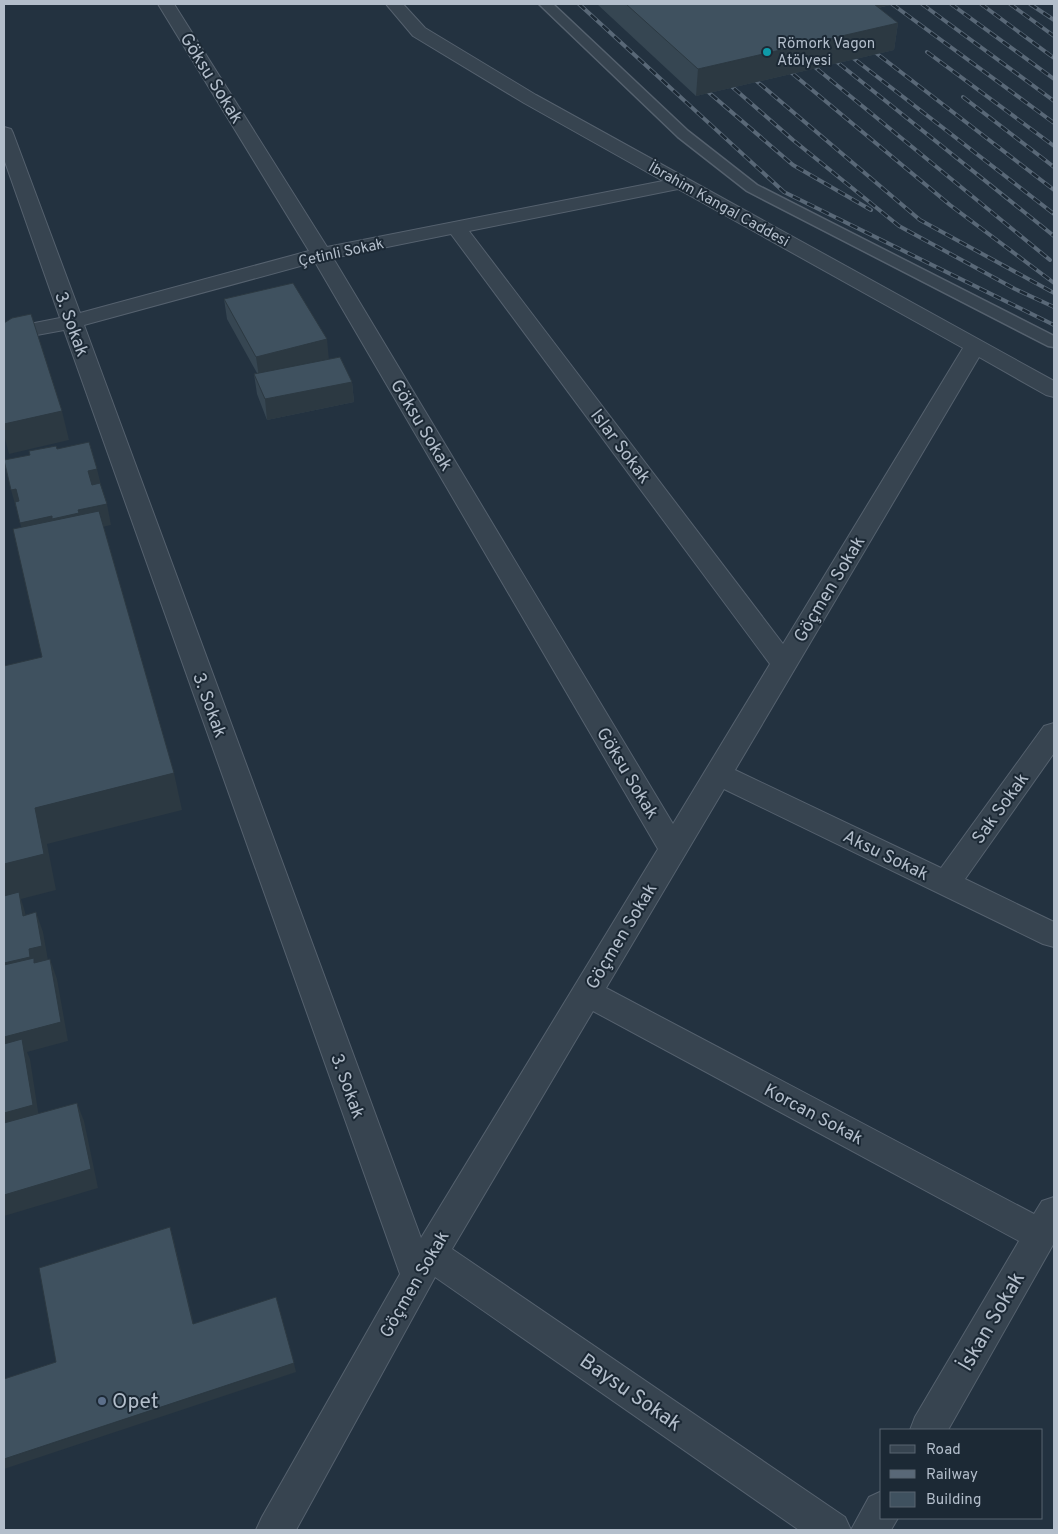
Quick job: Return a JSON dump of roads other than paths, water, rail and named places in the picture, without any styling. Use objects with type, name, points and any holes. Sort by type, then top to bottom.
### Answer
[{"type":"street","name":"Göksu Sokak","points":[[166,4],[321,254],[673,849]]},
{"type":"street","name":"İbrahim Kangal Caddesi","points":[[394,4],[419,32],[530,99],[1054,390]]},
{"type":"street","name":"3. Sokak","points":[[4,133],[71,322],[424,1265]]},
{"type":"street","name":"Çetinli Sokak","points":[[4,335],[71,322],[321,254],[457,229],[681,183]]},
{"type":"street","name":"Islar Sokak","points":[[457,229],[784,664]]},
{"type":"street","name":"Göçmen Sokak","points":[[275,1530],[424,1265],[974,346]]},
{"type":"street","name":"Sak Sokak","points":[[946,883],[1054,732]]},
{"type":"street","name":"Aksu Sokak","points":[[718,774],[1054,935]]},
{"type":"street","name":"Korcan Sokak","points":[[586,993],[1048,1223]]},
{"type":"street","name":"İskan Sokak","points":[[929,1429],[1048,1223]]},
{"type":"street","name":"Baysu Sokak","points":[[424,1265],[832,1530]]},
{"type":"street","points":[[870,1530],[880,1513]]},
{"type":"lane","points":[[546,4],[683,134],[752,188],[1054,342]]},
{"type":"railway","points":[[579,4],[784,192],[1054,325]]},
{"type":"railway","points":[[892,4],[1054,123]]},
{"type":"railway","points":[[922,4],[1054,101]]},
{"type":"railway","points":[[951,4],[1054,79]]},
{"type":"railway","points":[[981,4],[1054,58]]},
{"type":"railway","points":[[1010,4],[1054,36]]},
{"type":"railway","points":[[1030,4],[1054,20]]},
{"type":"railway","points":[[867,46],[1054,190]]},
{"type":"railway","points":[[844,51],[1054,214]]},
{"type":"railway","points":[[927,52],[1054,146]]},
{"type":"railway","points":[[827,54],[1054,236]]},
{"type":"railway","points":[[805,59],[1050,260]]},
{"type":"railway","points":[[781,64],[950,205],[1054,283]]},
{"type":"railway","points":[[747,73],[920,220],[1054,293]]},
{"type":"railway","points":[[722,78],[793,140],[899,226],[1015,289],[1054,307]]},
{"type":"railway","points":[[699,84],[793,165],[871,210]]},
{"type":"railway","points":[[963,97],[1054,167]]},
{"type":"place","name":"Römork Vagon Atölyesi","points":[[767,52]]},
{"type":"place","name":"Opet","points":[[102,1401]]}]
